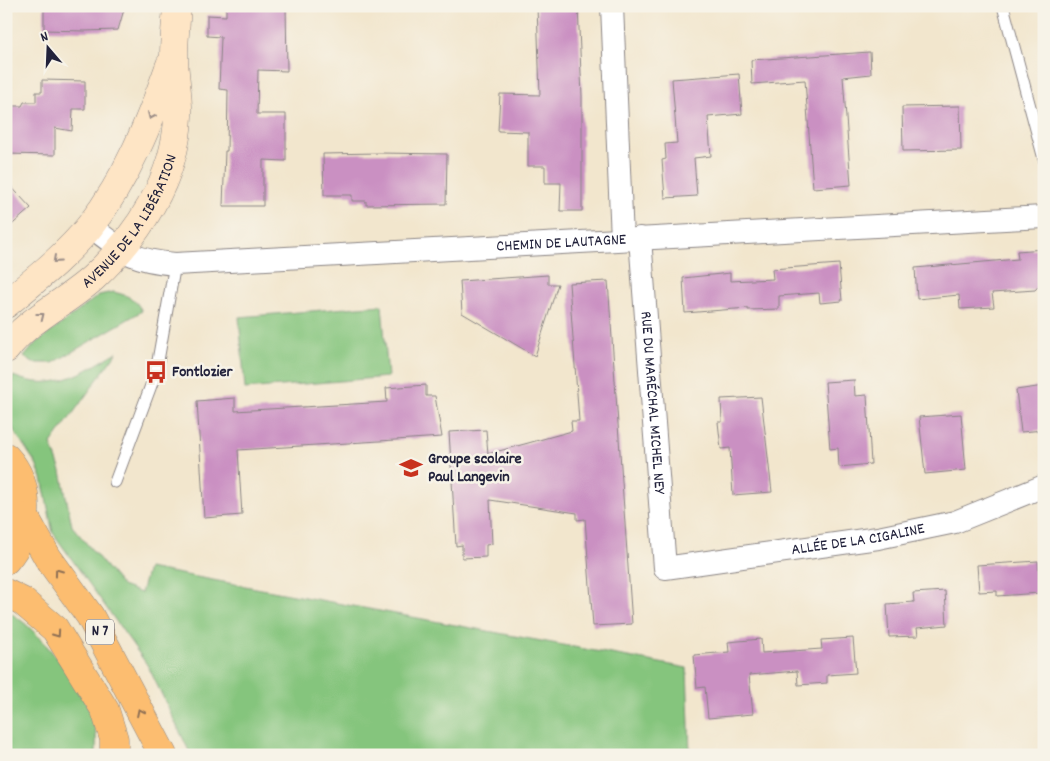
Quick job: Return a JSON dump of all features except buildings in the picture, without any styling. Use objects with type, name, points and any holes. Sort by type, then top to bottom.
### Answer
[{"type":"main road","name":"AVENUE DE LA LIBÉRATION","points":[[6,349],[16,335],[92,278],[121,250],[140,224],[159,189],[172,155],[178,117],[174,54],[177,6]]},
{"type":"main road","name":"AVENUE DE LA LIBÉRATION","points":[[6,304],[66,251],[90,226],[129,163],[153,112],[174,54]]},
{"type":"main road","points":[[6,457],[19,478],[24,497],[25,517],[20,536],[6,560]]},
{"type":"main road","name":"N 7","points":[[25,517],[48,558],[90,616],[163,755]]},
{"type":"main road","points":[[6,593],[22,601],[55,629],[105,710],[114,740],[114,755]]},
{"type":"street","name":"RUE DU MARÉCHAL MICHEL NEY","points":[[612,6],[631,239],[665,568]]},
{"type":"street","name":"CHEMIN DE LAUTAGNE","points":[[90,226],[121,250],[149,262],[175,264],[1044,217]]},
{"type":"street","name":"ALLÉE DE LA CIGALINE","points":[[665,568],[878,538],[955,522],[1044,486]]},
{"type":"lane","points":[[1003,6],[1044,159]]},
{"type":"lane","points":[[114,482],[156,372],[175,264]]},
{"type":"green space","points":[[113,292],[130,298],[142,311],[53,363],[33,363],[24,357],[34,345],[99,295]]},
{"type":"green space","points":[[382,305],[388,377],[245,389],[239,317]]},
{"type":"green space","points":[[117,352],[51,444],[61,471],[72,526],[122,586],[141,593],[148,568],[687,668],[690,755],[191,755],[148,666],[53,533],[42,478],[35,462],[14,431],[9,415],[13,376],[28,381],[42,382],[68,378],[92,367]]},
{"type":"green space","points":[[6,611],[32,630],[73,680],[91,714],[96,731],[96,755],[6,755]]},
{"type":"place","name":"Fontlozier","points":[[156,372]]},
{"type":"place","name":"Groupe scolaire Paul Langevin","points":[[411,468]]}]
